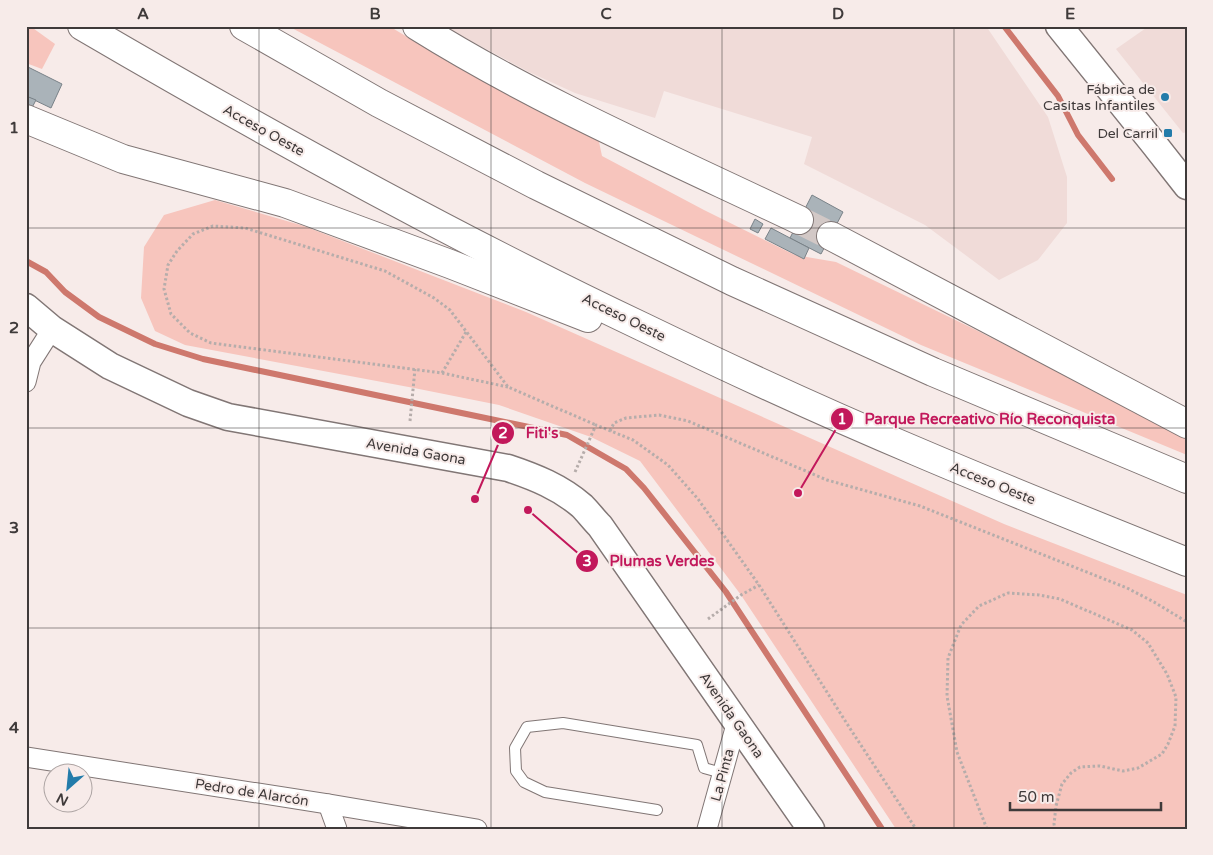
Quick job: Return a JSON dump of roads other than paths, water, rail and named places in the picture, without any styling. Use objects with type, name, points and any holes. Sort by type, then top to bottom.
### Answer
[{"type":"highway","name":"Acceso Oeste","points":[[82,26],[291,146],[484,248],[642,327],[918,452],[1187,562]]},
{"type":"highway","points":[[244,26],[379,102],[536,185],[732,281],[933,372],[1187,479]]},
{"type":"highway","points":[[416,26],[456,50],[572,112],[799,220]]},
{"type":"highway","points":[[26,119],[124,159],[285,203],[432,257],[824,411]]},
{"type":"highway","points":[[831,236],[1187,424]]},
{"type":"street","points":[[1059,26],[1154,144],[1183,175]]},
{"type":"street","name":"Avenida Gaona","points":[[26,307],[52,329],[110,366],[188,403],[228,417],[508,468],[548,483],[566,493],[583,507],[600,526],[810,829]]},
{"type":"street","points":[[26,382],[31,362],[52,329]]},
{"type":"street","name":"La Pinta","points":[[707,829],[736,721]]},
{"type":"street","name":"Pedro de Alarcón","points":[[26,757],[477,829]]},
{"type":"street","points":[[328,804],[337,829]]},
{"type":"lane","points":[[657,810],[545,792],[524,782],[516,771],[515,748],[527,727],[563,723],[697,745],[704,768],[722,774]]},
{"type":"waterway","points":[[1004,26],[1058,96],[1078,135],[1112,179]]},
{"type":"waterway","points":[[26,261],[46,272],[65,292],[99,317],[155,344],[203,359],[567,435],[626,469],[644,488],[726,592],[882,829]]},
{"type":"tunnel","points":[[799,220],[831,236]]},
{"type":"place","name":"Fábrica de Casitas Infantiles","points":[[1165,97]]},
{"type":"place","name":"Del Carril","points":[[1168,133]]},
{"type":"place","name":"Parque Recreativo Río Reconquista","points":[[798,493]]},
{"type":"place","name":"Fiti's","points":[[475,499]]},
{"type":"place","name":"Plumas Verdes","points":[[528,510]]}]
